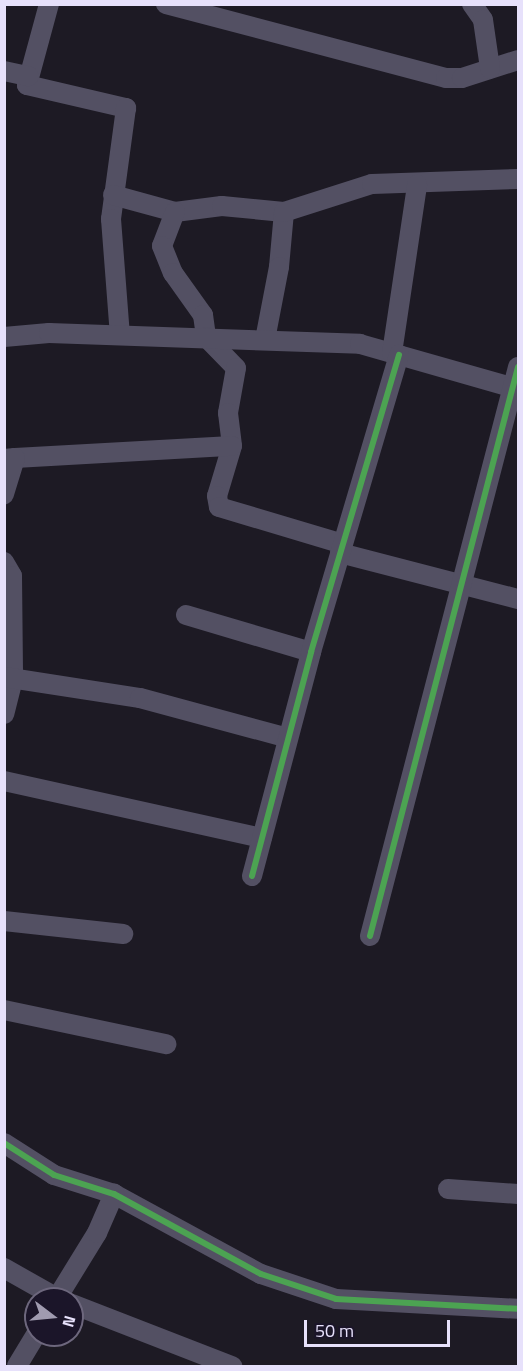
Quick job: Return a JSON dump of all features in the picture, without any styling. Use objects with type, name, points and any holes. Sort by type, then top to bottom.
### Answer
[{"type":"street","points":[[50,4],[27,85],[126,108],[111,219],[120,335]]},
{"type":"street","points":[[166,4],[446,78],[462,78],[519,60]]},
{"type":"street","points":[[472,4],[483,20],[490,68]]},
{"type":"street","points":[[4,71],[28,76]]},
{"type":"street","points":[[113,195],[175,212],[222,206],[284,212],[361,186],[519,179]]},
{"type":"street","points":[[252,876],[311,652],[396,354],[417,185]]},
{"type":"street","points":[[175,212],[162,246],[173,273],[203,315],[206,337],[236,368],[228,413],[232,446],[217,496],[219,507],[341,548],[519,600]]},
{"type":"street","points":[[265,340],[279,267],[284,212]]},
{"type":"street","points":[[4,337],[49,333],[360,344],[516,388]]},
{"type":"street","points":[[370,936],[460,584],[516,388],[519,367]]},
{"type":"street","points":[[4,494],[10,458],[232,446]]},
{"type":"street","points":[[4,714],[9,678],[12,576],[5,566]]},
{"type":"street","points":[[186,615],[311,652]]},
{"type":"street","points":[[9,678],[140,698],[288,738]]},
{"type":"street","points":[[4,781],[262,838]]},
{"type":"street","points":[[4,921],[123,934]]},
{"type":"street","points":[[4,1010],[166,1044]]},
{"type":"street","points":[[4,1143],[54,1175],[114,1194],[261,1274],[336,1299],[519,1309]]},
{"type":"street","points":[[448,1189],[519,1194]]},
{"type":"street","points":[[65,1287],[97,1233],[114,1194]]},
{"type":"street","points":[[4,1268],[37,1287]]},
{"type":"street","points":[[84,1309],[232,1366]]},
{"type":"street","points":[[17,1366],[28,1347]]},
{"type":"cycle path","points":[[252,876],[311,652],[399,355]]},
{"type":"cycle path","points":[[370,936],[518,367]]},
{"type":"cycle path","points":[[4,1143],[54,1175],[114,1194],[261,1274],[336,1299],[518,1309]]}]
